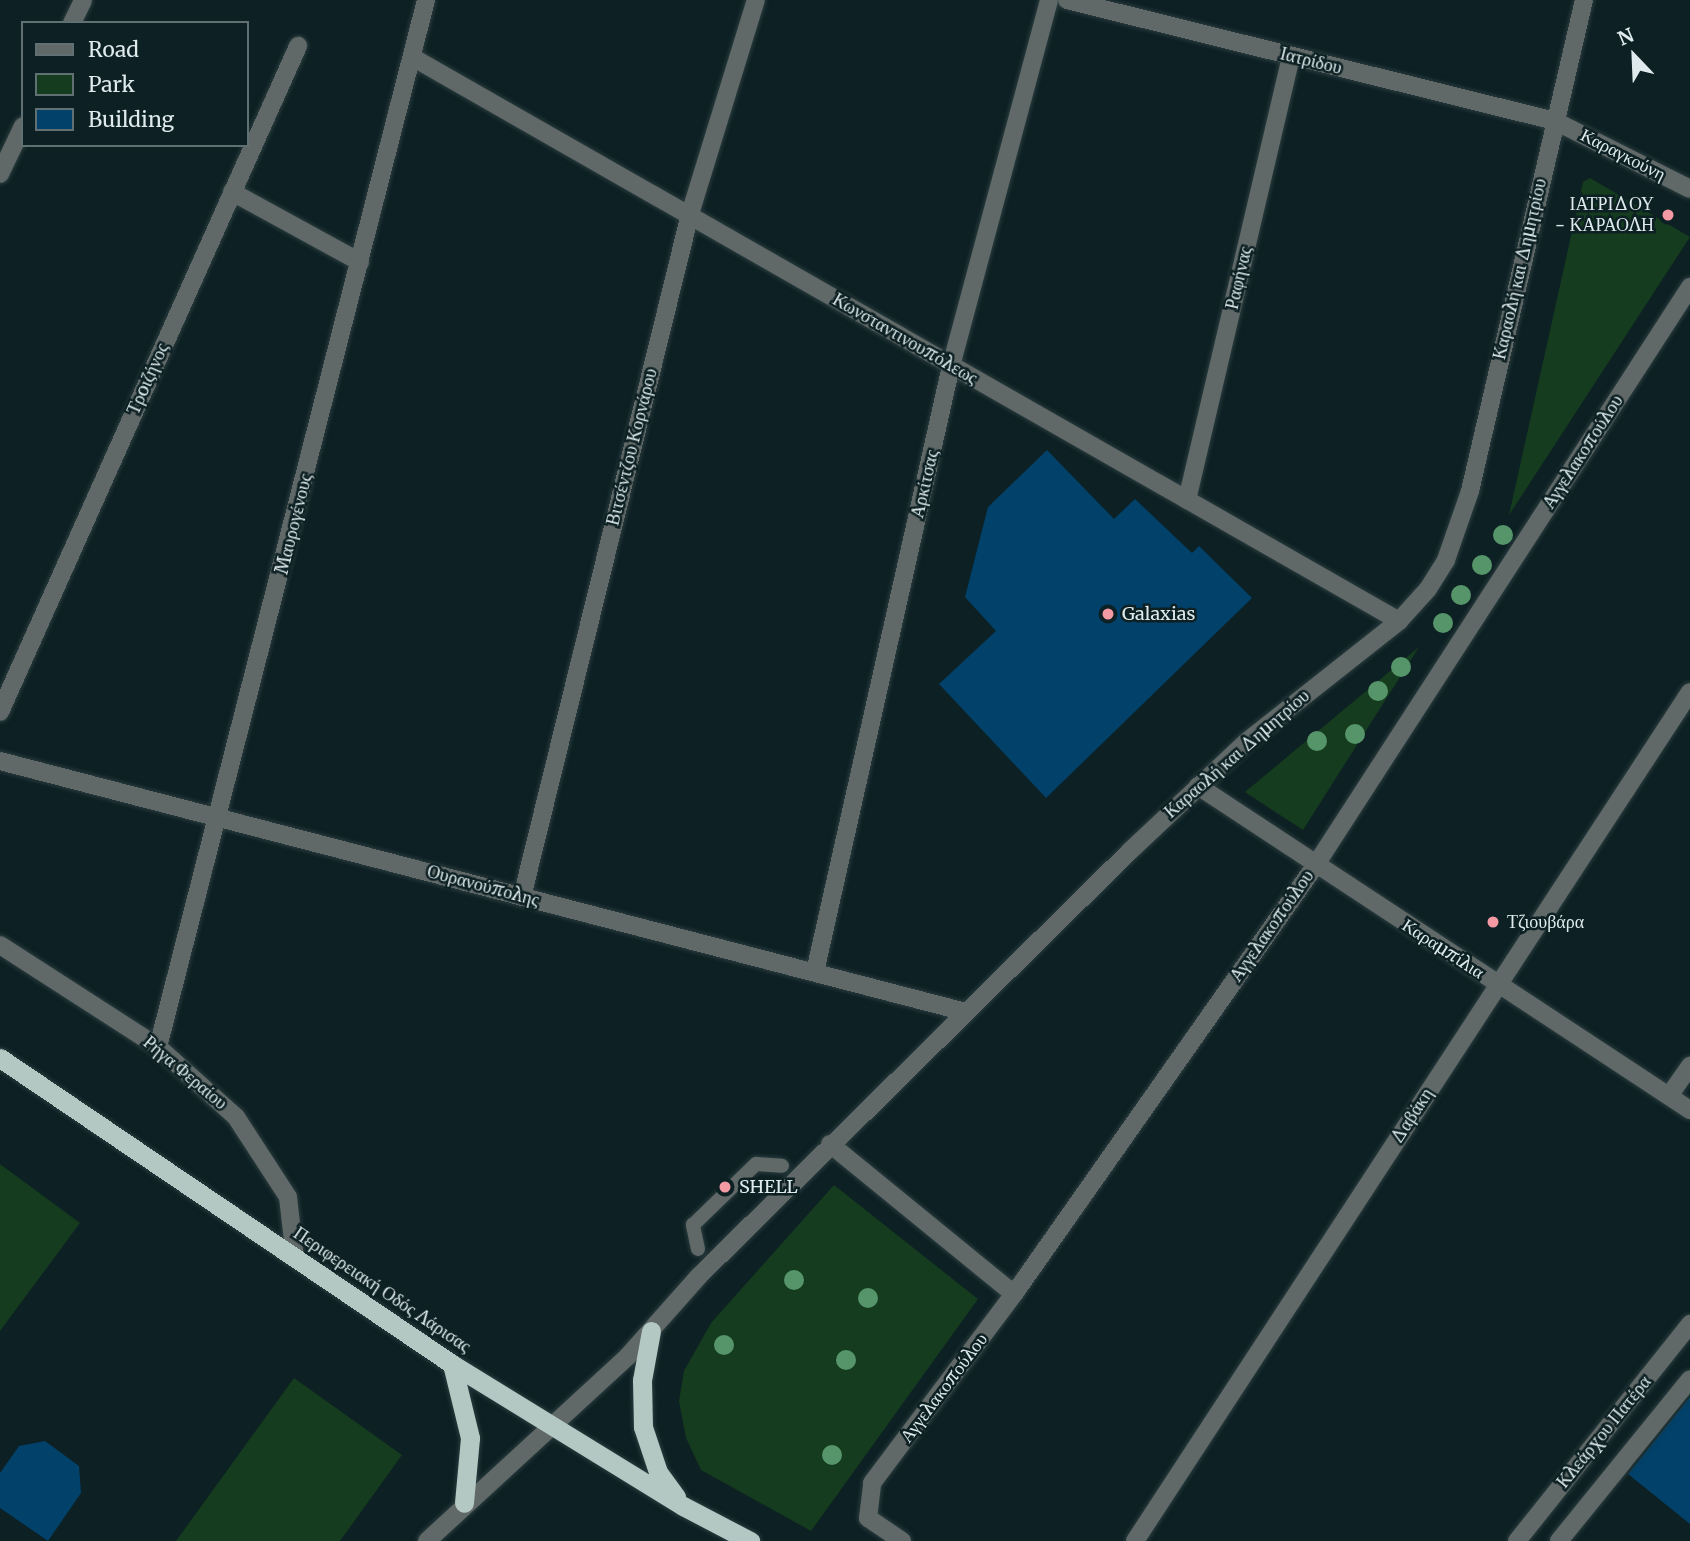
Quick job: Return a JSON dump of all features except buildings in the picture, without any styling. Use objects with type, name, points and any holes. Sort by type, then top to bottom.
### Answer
[{"type":"highway","name":"Περιφερειακή Οδός Λάρισας","points":[[0,1058],[452,1364],[554,1424],[683,1506],[750,1541]]},
{"type":"highway","points":[[651,1331],[642,1380],[643,1427],[658,1472],[683,1506]]},
{"type":"highway","points":[[452,1364],[470,1438],[464,1503]]},
{"type":"street","points":[[73,21],[83,0]]},
{"type":"street","name":"Μαυρογένους","points":[[158,1047],[221,816],[426,0]]},
{"type":"street","name":"Βιτσέντζου Κορνάρου","points":[[522,897],[690,214],[756,0]]},
{"type":"street","name":"Αρκίτσας","points":[[815,972],[951,366],[1049,0]]},
{"type":"street","name":"Ιατρίδου","points":[[1067,0],[1555,121]]},
{"type":"street","name":"Καραολή και Δημητρίου","points":[[427,1541],[464,1503],[554,1424],[651,1331],[830,1144],[1198,786],[1399,621],[1428,589],[1458,531],[1584,0]]},
{"type":"street","name":"Τρoιζήνος","points":[[0,712],[298,46]]},
{"type":"street","name":"Ραφήνας","points":[[1187,500],[1291,56]]},
{"type":"street","name":"Κωνσταντινουπόλεως","points":[[411,57],[1399,621]]},
{"type":"street","name":"Καραγκούνη","points":[[1555,121],[1690,189]]},
{"type":"street","points":[[0,174],[21,130]]},
{"type":"street","points":[[232,192],[360,262]]},
{"type":"street","name":"Αγγελακοπούλου","points":[[902,1541],[868,1517],[872,1483],[1014,1294],[1315,866],[1690,287]]},
{"type":"street","name":"Δαβάκη","points":[[1135,1541],[1690,692]]},
{"type":"street","name":"Ουρανούπολης","points":[[0,761],[221,816],[966,1012]]},
{"type":"street","name":"Καραμπίλια","points":[[1198,786],[1315,866],[1690,1110]]},
{"type":"street","name":"Ρήγα Φεραίου","points":[[0,945],[158,1047],[236,1117],[260,1149],[288,1197],[295,1258]]},
{"type":"street","points":[[1669,1096],[1690,1066]]},
{"type":"street","points":[[830,1144],[1014,1294]]},
{"type":"street","name":"Κλεάρχου Πατέρα","points":[[1517,1541],[1690,1324]]},
{"type":"street","name":"Κλεάρχου Πατέρα","points":[[1559,1541],[1690,1379]]},
{"type":"lane","points":[[698,1249],[694,1226],[702,1217],[756,1164],[782,1166]]},
{"type":"green space","points":[[1590,178],[1690,237],[1509,515],[1583,182]]},
{"type":"green space","points":[[1419,647],[1303,830],[1245,792]]},
{"type":"green space","points":[[0,1164],[80,1223],[0,1331]]},
{"type":"green space","points":[[834,1185],[978,1299],[811,1531],[701,1470],[686,1438],[679,1401],[684,1371],[711,1323]]},
{"type":"green space","points":[[294,1378],[402,1455],[340,1541],[176,1541]]},
{"type":"place","name":"ΙΑΤΡΙΔΟΥ - ΚΑΡΑΟΛΗ","points":[[1668,215]]},
{"type":"place","name":"Galaxias","points":[[1108,614]]},
{"type":"place","name":"Τζιουβάρα","points":[[1493,922]]},
{"type":"place","name":"SHELL","points":[[725,1187]]}]
